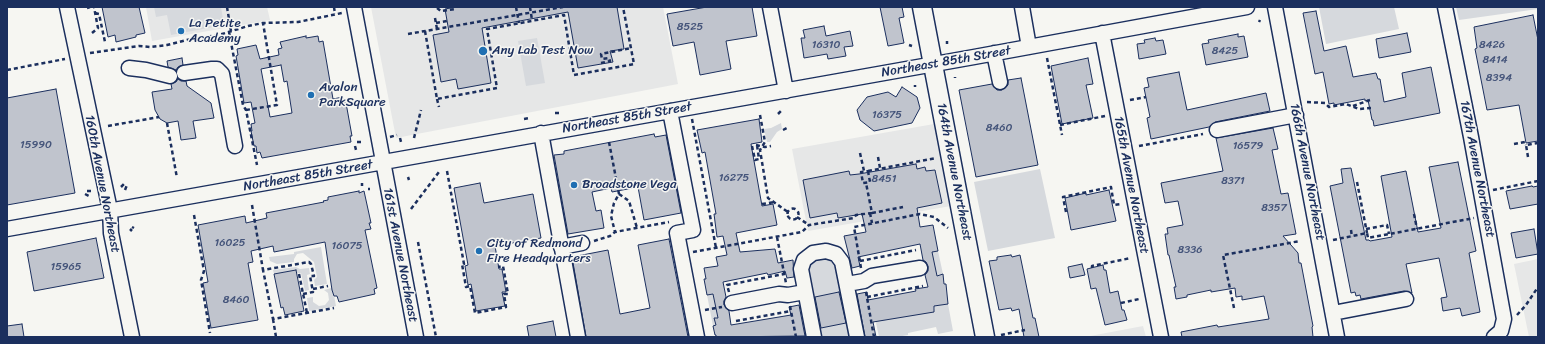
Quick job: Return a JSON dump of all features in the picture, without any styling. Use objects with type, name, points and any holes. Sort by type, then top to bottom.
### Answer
[{"type":"main road","name":"164th Avenue Northeast","points":[[922,7],[933,64],[993,336]]},
{"type":"street","name":"160th Avenue Northeast","points":[[67,7],[110,210],[111,233],[132,337]]},
{"type":"street","name":"161st Avenue Northeast","points":[[354,7],[416,337]]},
{"type":"street","points":[[770,7],[786,90]]},
{"type":"street","points":[[1022,7],[1029,47]]},
{"type":"street","name":"Northeast 85th Street","points":[[7,229],[541,133],[994,54],[1246,7]]},
{"type":"street","name":"166th Avenue Northeast","points":[[1275,7],[1337,337]]},
{"type":"street","name":"167th Avenue Northeast","points":[[1445,7],[1471,137],[1504,318],[1498,334]]},
{"type":"street","name":"165th Avenue Northeast","points":[[1102,33],[1161,337]]},
{"type":"street","points":[[994,54],[1000,82]]},
{"type":"street","points":[[129,68],[146,70],[170,76]]},
{"type":"street","points":[[184,74],[217,69],[222,74],[235,146]]},
{"type":"street","points":[[670,111],[693,230],[677,233],[697,337]]},
{"type":"street","points":[[1217,130],[1296,115]]},
{"type":"street","points":[[541,133],[578,337]]},
{"type":"street","points":[[561,247],[582,243]]},
{"type":"street","points":[[814,337],[801,270],[804,260],[812,253],[826,251],[836,254],[842,262],[857,337]]},
{"type":"street","points":[[847,284],[864,281],[872,276],[920,268]]},
{"type":"street","points":[[732,303],[779,294],[788,296],[805,292]]},
{"type":"street","points":[[1333,313],[1406,300]]},
{"type":"path","points":[[92,33],[98,28],[94,7]]},
{"type":"path","points":[[227,7],[243,105],[246,110],[257,165]]},
{"type":"path","points":[[91,53],[139,46],[150,47],[167,45],[191,39],[219,35],[263,23],[298,22],[335,14],[334,7]]},
{"type":"path","points":[[437,8],[441,11],[455,9],[455,7]]},
{"type":"path","points":[[516,7],[519,23]]},
{"type":"path","points":[[530,7],[532,20]]},
{"type":"path","points":[[408,34],[563,7]]},
{"type":"path","points":[[437,99],[497,88],[487,29],[532,20],[564,15],[574,75],[634,64],[623,7]]},
{"type":"path","points":[[95,13],[99,14],[105,42]]},
{"type":"path","points":[[435,18],[437,29]]},
{"type":"path","points":[[436,23],[447,21]]},
{"type":"path","points":[[246,110],[277,105],[263,23]]},
{"type":"path","points":[[425,31],[439,108]]},
{"type":"path","points":[[601,63],[610,61],[609,58],[602,59],[601,54],[631,48]]},
{"type":"path","points":[[1047,58],[1062,135]]},
{"type":"path","points":[[7,70],[61,60]]},
{"type":"path","points":[[1130,100],[1146,96]]},
{"type":"path","points":[[1353,106],[1370,100]]},
{"type":"path","points":[[1307,102],[1325,103],[1329,106],[1346,104],[1360,109],[1371,108]]},
{"type":"path","points":[[690,107],[716,248]]},
{"type":"path","points":[[414,138],[421,110]]},
{"type":"path","points":[[778,114],[781,111]]},
{"type":"path","points":[[555,113],[560,113]]},
{"type":"path","points":[[760,114],[765,142],[760,150],[768,198],[788,212],[790,219],[795,219],[797,217]]},
{"type":"path","points":[[1060,125],[1105,116]]},
{"type":"path","points":[[108,126],[159,117]]},
{"type":"path","points":[[524,119],[530,118]]},
{"type":"path","points":[[167,123],[177,178]]},
{"type":"path","points":[[783,130],[787,128]]},
{"type":"path","points":[[1139,146],[1203,134]]},
{"type":"path","points":[[390,137],[397,135]]},
{"type":"path","points":[[400,138],[401,142]]},
{"type":"path","points":[[609,142],[619,194],[614,203],[611,216],[615,232]]},
{"type":"path","points":[[1514,144],[1525,142],[1526,145],[1538,143]]},
{"type":"path","points":[[757,145],[759,159],[755,160],[752,146],[757,145],[765,147],[771,146]]},
{"type":"path","points":[[1526,145],[1528,157]]},
{"type":"path","points":[[860,154],[870,182],[866,183]]},
{"type":"path","points":[[878,157],[880,168]]},
{"type":"path","points":[[872,223],[866,183],[863,183],[861,172],[936,158]]},
{"type":"path","points":[[446,171],[464,264],[462,264],[466,287],[470,286],[475,312],[506,307],[504,294],[508,294],[503,266],[498,267]]},
{"type":"path","points":[[411,209],[439,172]]},
{"type":"path","points":[[1492,190],[1538,181]]},
{"type":"path","points":[[1357,182],[1368,238],[1476,218]]},
{"type":"path","points":[[124,185],[125,190]]},
{"type":"path","points":[[1066,212],[1063,197],[1111,188],[1114,205],[1121,204]]},
{"type":"path","points":[[89,196],[86,193],[93,191]]},
{"type":"path","points":[[619,194],[629,201],[637,228]]},
{"type":"path","points":[[762,204],[775,202]]},
{"type":"path","points":[[252,205],[276,337]]},
{"type":"path","points":[[682,253],[802,232],[809,225],[854,218],[856,216],[903,207]]},
{"type":"path","points":[[788,212],[790,209],[795,209],[799,213],[797,217]]},
{"type":"path","points":[[874,337],[854,227],[920,214],[934,217],[948,228]]},
{"type":"path","points":[[1414,214],[1417,229]]},
{"type":"path","points":[[194,215],[204,270],[201,280],[210,333]]},
{"type":"path","points":[[797,217],[809,225]]},
{"type":"path","points":[[582,243],[604,239],[615,232],[665,223]]},
{"type":"path","points":[[1366,229],[1387,225],[1389,234]]},
{"type":"path","points":[[1351,230],[1352,237]]},
{"type":"path","points":[[1333,240],[1367,233]]},
{"type":"path","points":[[777,236],[784,274]]},
{"type":"path","points":[[1234,308],[1223,255],[1300,241]]},
{"type":"path","points":[[418,242],[436,337]]},
{"type":"path","points":[[860,261],[916,250]]},
{"type":"path","points":[[1092,268],[1092,266],[1131,258]]},
{"type":"path","points":[[263,270],[309,262],[311,264],[314,276],[310,276],[313,289]]},
{"type":"path","points":[[299,274],[306,313]]},
{"type":"path","points":[[303,294],[313,292],[313,289],[328,286]]},
{"type":"path","points":[[867,297],[923,286]]},
{"type":"path","points":[[1517,315],[1538,287]]},
{"type":"path","points":[[1121,303],[1139,299]]},
{"type":"path","points":[[273,319],[334,308]]},
{"type":"path","points":[[702,313],[702,311],[716,308]]},
{"type":"path","points":[[736,321],[791,311]]},
{"type":"path","points":[[993,336],[1026,330]]},
{"type":"shaded area","name":"La Petite Academy","points":[[146,7],[267,7],[270,20],[152,41]]},
{"type":"shaded area","points":[[154,7],[221,7],[224,25],[171,35],[167,15],[156,17]]},
{"type":"shaded area","points":[[371,7],[663,7],[678,84],[396,138]]},
{"type":"shaded area","points":[[1319,7],[1394,7],[1399,29],[1326,44]]},
{"type":"shaded area","points":[[1456,7],[1538,7],[1538,9],[1459,20]]},
{"type":"shaded area","points":[[537,38],[545,83],[526,86],[518,41]]},
{"type":"shaded area","points":[[781,123],[782,129],[777,132],[770,142],[767,142],[764,129],[771,128]]},
{"type":"shaded area","points":[[934,124],[951,206],[808,231],[792,149]]},
{"type":"shaded area","points":[[1040,169],[1055,238],[988,251],[974,182]]},
{"type":"shaded area","points":[[321,247],[327,284],[315,286],[314,280],[317,277],[314,262],[303,253],[297,254],[294,262],[277,264],[270,261],[269,257],[294,254],[294,252]]},
{"type":"shaded area","points":[[938,251],[943,274],[926,278],[922,259],[933,257],[932,252]]},
{"type":"shaded area","points":[[831,257],[835,260],[849,337],[821,337],[808,265],[810,261]]},
{"type":"shaded area","points":[[1538,259],[1538,337],[1529,337],[1514,264]]},
{"type":"shaded area","points":[[296,267],[300,269],[309,268],[310,274],[307,275],[309,290],[305,291],[301,273],[297,273],[296,270],[274,274],[273,270]]},
{"type":"shaded area","points":[[331,288],[333,290],[336,306],[309,311],[307,298],[313,297],[313,302],[319,306],[325,305],[329,300],[328,293],[324,290]]},
{"type":"shaded area","points":[[713,294],[715,300],[726,297],[730,315],[715,318],[716,325],[713,326],[707,295]]},
{"type":"shaded area","points":[[871,299],[886,320],[935,309],[934,306],[948,304],[953,331],[938,334],[936,327],[897,337],[879,337]]},
{"type":"shaded area","points":[[1143,326],[1146,337],[1085,337]]},
{"type":"building","points":[[102,7],[139,7],[145,33],[116,42],[115,35],[108,37]]},
{"type":"building","points":[[456,7],[617,7],[624,49],[610,51],[613,62],[578,68],[568,12],[482,28],[491,83],[458,89],[456,79],[441,82],[433,35],[449,32],[445,9]]},
{"type":"building","points":[[707,7],[752,7],[757,36],[726,41],[731,69],[700,75],[694,42],[673,46],[667,14]]},
{"type":"building","points":[[880,7],[902,7],[904,17],[899,18],[904,43],[888,46]]},
{"type":"building","points":[[1316,11],[1324,51],[1346,46],[1353,77],[1376,73],[1378,79],[1380,79],[1384,102],[1406,97],[1402,73],[1431,67],[1440,113],[1374,126],[1368,100],[1365,101],[1365,99],[1334,105],[1334,103],[1329,104],[1323,72],[1315,74],[1303,13]]},
{"type":"building","points":[[1533,15],[1538,40],[1538,141],[1526,143],[1519,105],[1487,110],[1475,49],[1477,48],[1474,27]]},
{"type":"building","points":[[824,26],[826,36],[850,31],[853,46],[844,47],[846,56],[828,59],[827,54],[804,58],[801,38],[805,38],[803,30]]},
{"type":"building","points":[[1407,33],[1411,52],[1379,58],[1376,39]]},
{"type":"building","points":[[1238,34],[1238,37],[1244,36],[1248,57],[1206,65],[1202,44],[1209,43],[1208,40]]},
{"type":"building","name":"Avalon ParkSquare","points":[[306,36],[306,38],[318,36],[319,42],[323,41],[333,99],[343,97],[346,103],[352,136],[350,136],[351,142],[262,158],[260,152],[257,153],[251,131],[251,124],[255,123],[251,102],[244,103],[236,56],[238,55],[237,49],[256,45],[260,59],[279,55],[278,49],[282,48],[280,42]],"holes":[[[281,65],[284,82],[287,81],[292,113],[270,117],[261,69]]]},
{"type":"building","points":[[1155,38],[1156,41],[1163,40],[1166,54],[1139,59],[1137,44],[1145,43],[1144,40]]},
{"type":"building","points":[[182,58],[183,65],[178,67],[176,70],[168,67],[167,61]]},
{"type":"building","points":[[1088,58],[1093,84],[1086,85],[1093,118],[1062,124],[1051,66]]},
{"type":"building","points":[[1179,72],[1187,110],[1266,93],[1270,111],[1215,122],[1209,127],[1151,139],[1147,118],[1150,117],[1144,88],[1149,87],[1147,78]]},
{"type":"building","points":[[1021,78],[1038,165],[976,177],[959,90],[992,84],[997,90],[1002,90],[1008,85],[1008,80]]},
{"type":"building","points":[[178,79],[181,81],[186,81],[187,86],[211,103],[214,118],[193,121],[196,138],[181,140],[178,121],[167,123],[160,119],[155,110],[152,92],[172,89],[171,84],[176,82]]},
{"type":"building","points":[[902,87],[917,97],[920,108],[912,123],[874,131],[860,120],[857,110],[867,97],[888,92],[896,97]]},
{"type":"building","points":[[56,89],[75,193],[7,205],[7,98]]},
{"type":"building","points":[[759,119],[762,142],[751,144],[762,206],[773,204],[777,225],[736,233],[740,252],[775,249],[778,263],[793,260],[794,277],[787,278],[785,271],[723,282],[726,297],[724,305],[729,311],[731,325],[791,315],[789,307],[799,305],[805,336],[716,337],[713,326],[716,325],[714,318],[718,318],[713,294],[707,295],[704,279],[706,279],[704,268],[718,266],[716,257],[727,255],[723,236],[717,237],[714,214],[716,214],[705,152],[702,153],[697,130]]},
{"type":"building","points":[[1273,128],[1278,149],[1272,150],[1281,194],[1288,193],[1296,234],[1283,236],[1298,253],[1299,263],[1301,263],[1313,326],[1313,337],[1182,337],[1181,332],[1217,325],[1218,327],[1269,319],[1264,296],[1242,300],[1242,296],[1236,297],[1235,288],[1211,292],[1211,290],[1176,299],[1174,287],[1176,287],[1168,255],[1165,234],[1168,234],[1167,228],[1183,225],[1178,201],[1165,203],[1161,183],[1223,171],[1216,138]]},
{"type":"building","name":"Broadstone Vega","points":[[654,134],[655,137],[666,135],[681,213],[644,220],[638,187],[612,192],[611,188],[592,192],[596,211],[601,210],[604,228],[568,234],[554,155],[564,154],[564,151]]},
{"type":"building","points":[[1458,162],[1476,251],[1469,253],[1480,312],[1462,316],[1460,308],[1443,311],[1441,298],[1447,297],[1439,258],[1406,264],[1412,293],[1404,291],[1361,299],[1360,295],[1356,296],[1355,292],[1351,293],[1330,186],[1343,183],[1341,169],[1351,168],[1366,240],[1370,241],[1392,237],[1381,176],[1406,171],[1418,232],[1441,228],[1429,167]]},
{"type":"building","points":[[916,164],[917,169],[925,167],[926,171],[935,170],[942,203],[917,208],[920,227],[933,225],[938,251],[932,252],[937,276],[943,274],[944,284],[946,284],[948,304],[934,306],[934,312],[873,322],[876,337],[865,337],[857,294],[867,292],[868,300],[916,291],[915,289],[928,287],[925,275],[928,271],[928,266],[923,260],[920,244],[858,257],[860,266],[852,268],[844,236],[866,232],[862,214],[838,218],[837,213],[810,218],[803,180],[849,171],[850,175]]},
{"type":"building","name":"City of Redmond Fire Headquarters","points":[[480,183],[484,203],[533,194],[541,238],[495,246],[499,269],[502,269],[506,292],[502,292],[505,306],[476,311],[471,284],[468,285],[465,266],[468,265],[454,188]]},
{"type":"building","points":[[1538,186],[1538,204],[1510,209],[1506,191]]},
{"type":"building","points":[[1109,190],[1116,221],[1071,230],[1065,198]]},
{"type":"building","points":[[359,191],[359,193],[364,191],[371,223],[369,223],[371,229],[365,230],[377,288],[374,289],[375,294],[339,302],[337,296],[334,296],[332,290],[325,242],[274,252],[273,246],[251,251],[253,262],[248,263],[258,320],[211,328],[203,283],[208,282],[198,225],[245,216],[246,223],[267,218],[266,213],[324,202],[323,201],[328,200],[328,197]]},
{"type":"building","points":[[1534,229],[1538,254],[1516,258],[1511,233]]},
{"type":"building","points":[[96,238],[104,278],[34,291],[27,252]]},
{"type":"building","points":[[669,239],[688,337],[586,337],[572,257],[608,250],[620,314],[650,308],[638,245]]},
{"type":"building","points":[[1011,255],[1012,257],[1020,255],[1033,318],[1035,318],[1039,337],[1024,337],[1019,309],[1012,311],[1011,308],[999,310],[989,261],[997,260],[997,257]]},
{"type":"building","points":[[1082,264],[1085,275],[1070,278],[1068,267]]},
{"type":"building","points":[[1103,265],[1104,270],[1106,270],[1110,293],[1118,291],[1122,310],[1124,310],[1127,320],[1105,325],[1096,288],[1091,289],[1087,269]]},
{"type":"building","points":[[296,270],[304,311],[285,315],[283,307],[281,308],[274,274]]},
{"type":"building","points":[[839,292],[846,323],[821,328],[815,297]]},
{"type":"building","points":[[553,321],[556,337],[529,337],[527,326]]},
{"type":"building","points":[[22,324],[24,337],[7,337],[7,326]]},
{"type":"place","name":"La Petite Academy","points":[[181,31]]},
{"type":"place","name":"Any Lab Test Now","points":[[483,51]]},
{"type":"place","name":"Avalon ParkSquare","points":[[311,95]]},
{"type":"place","name":"Broadstone Vega","points":[[574,185]]},
{"type":"place","name":"City of Redmond Fire Headquarters","points":[[479,251]]}]
